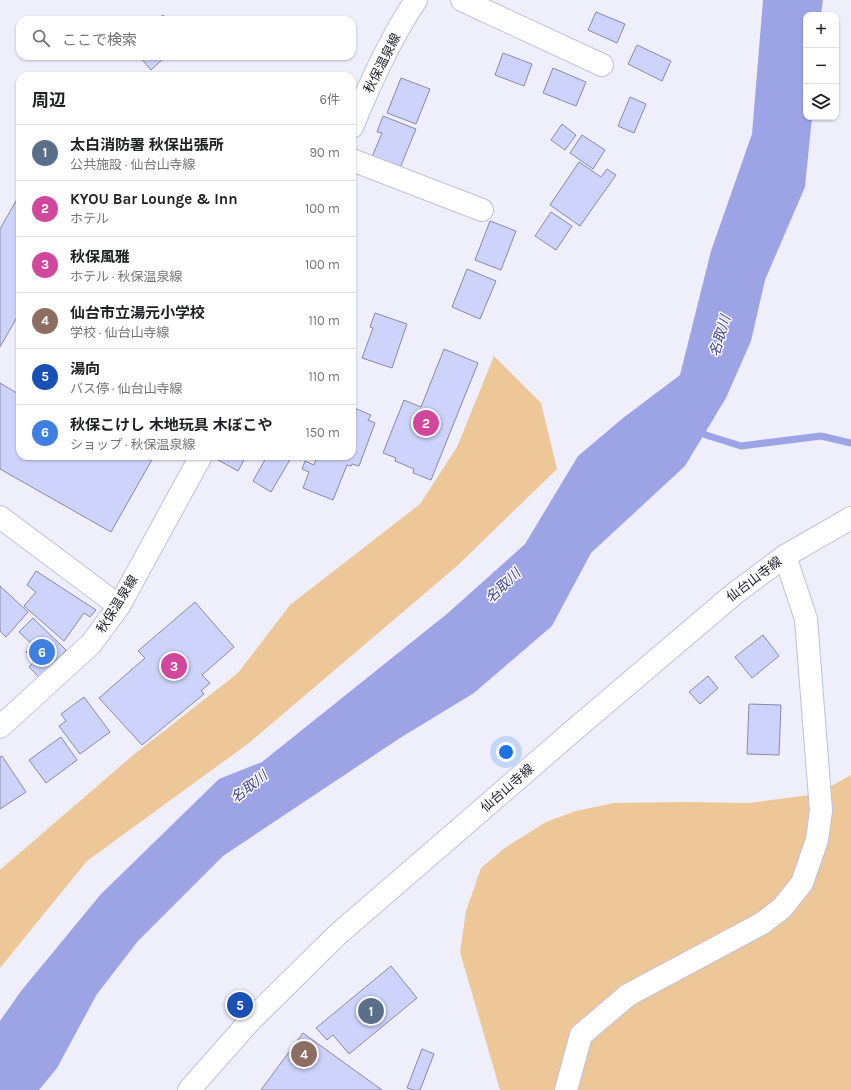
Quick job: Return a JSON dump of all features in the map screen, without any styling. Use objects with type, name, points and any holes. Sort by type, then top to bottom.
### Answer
[{"type":"main road","name":"秋保温泉線","points":[[356,117],[365,94],[385,54],[416,0]]},
{"type":"main road","points":[[462,0],[602,65]]},
{"type":"main road","points":[[356,162],[482,210]]},
{"type":"main road","name":"秋保温泉線","points":[[0,727],[91,644],[118,606],[199,460]]},
{"type":"main road","points":[[0,517],[118,606]]},
{"type":"main road","name":"仙台山寺線","points":[[188,1090],[249,1022],[337,935],[568,735],[722,604],[785,556],[851,518]]},
{"type":"main road","points":[[566,1090],[581,1035],[628,995],[761,924],[782,908],[802,883],[817,840],[821,811],[806,620],[785,556]]},
{"type":"shaded area","points":[[494,356],[541,403],[557,469],[457,566],[249,743],[87,861],[0,968],[0,870],[132,756],[238,673],[290,605],[420,504],[457,447]]},
{"type":"shaded area","points":[[851,775],[851,1090],[500,1090],[460,952],[466,911],[481,868],[506,847],[546,822],[576,811],[614,803],[749,803],[817,794]]},
{"type":"water","name":"名取川","points":[[763,0],[823,0],[821,12],[803,12],[803,120],[812,120],[805,187],[765,280],[751,341],[726,398],[685,466],[591,553],[552,626],[474,693],[400,738],[223,856],[138,941],[97,994],[57,1068],[39,1090],[0,1090],[0,1021],[21,991],[101,894],[219,779],[262,762],[448,613],[525,544],[578,456],[623,418],[680,375],[711,251],[752,134]]},
{"type":"building","points":[[596,12],[625,24],[617,43],[588,30]]},
{"type":"building","points":[[637,45],[671,61],[662,81],[628,64]]},
{"type":"building","points":[[503,53],[532,64],[524,86],[495,75]]},
{"type":"building","points":[[142,60],[162,60],[151,70]]},
{"type":"building","points":[[553,68],[586,82],[576,106],[543,93]]},
{"type":"building","points":[[401,78],[430,89],[416,124],[387,113]]},
{"type":"building","points":[[630,97],[646,104],[634,133],[618,126]]},
{"type":"building","points":[[383,116],[416,129],[400,168],[372,157],[382,133],[377,132]]},
{"type":"building","points":[[562,124],[576,135],[565,150],[551,140]]},
{"type":"building","points":[[582,135],[605,150],[593,169],[570,153]]},
{"type":"building","points":[[579,162],[601,177],[607,169],[616,175],[580,226],[550,205]]},
{"type":"building","points":[[16,201],[16,319],[0,347],[0,229]]},
{"type":"building","points":[[551,212],[572,226],[556,250],[535,236]]},
{"type":"building","points":[[490,221],[516,231],[501,270],[475,260]]},
{"type":"building","points":[[467,269],[496,281],[480,319],[452,307]]},
{"type":"building","points":[[375,313],[407,324],[392,368],[362,358],[373,328],[370,327]]},
{"type":"building","points":[[444,349],[478,363],[431,480],[413,473],[414,469],[395,461],[396,458],[383,453],[404,400],[421,407]]},
{"type":"building","points":[[0,383],[16,393],[16,460],[152,460],[111,532],[0,469]]},
{"type":"building","points":[[356,409],[371,415],[368,420],[375,423],[359,466],[352,464],[351,466],[347,465],[333,500],[303,488],[309,472],[302,469],[305,461],[314,465],[316,460],[356,460]]},
{"type":"building","points":[[218,460],[244,460],[238,471]]},
{"type":"building","points":[[265,460],[290,460],[271,492],[253,481]]},
{"type":"building","points":[[36,571],[96,610],[90,617],[84,613],[64,641],[24,606],[36,592],[27,585]]},
{"type":"building","points":[[0,586],[28,612],[6,637],[0,631]]},
{"type":"building","points":[[195,602],[234,647],[202,675],[210,683],[201,691],[204,694],[142,745],[99,698],[145,658],[138,651]]},
{"type":"building","points":[[33,618],[66,650],[39,677],[29,667],[35,661],[26,652],[33,645],[19,632]]},
{"type":"building","points":[[763,635],[779,656],[752,678],[735,657]]},
{"type":"building","points":[[708,676],[718,688],[700,704],[689,692]]},
{"type":"building","points":[[84,697],[110,732],[80,754],[59,726],[66,721],[61,714]]},
{"type":"building","points":[[749,704],[781,705],[779,755],[747,754]]},
{"type":"building","points":[[61,737],[77,760],[46,783],[29,760]]},
{"type":"building","points":[[2,756],[26,792],[0,809],[0,757]]},
{"type":"building","points":[[391,966],[417,998],[349,1054],[333,1035],[327,1040],[316,1028]]},
{"type":"building","points":[[303,1033],[382,1090],[261,1090]]},
{"type":"building","points":[[422,1049],[434,1054],[420,1090],[413,1090],[407,1088]]},
{"type":"waterway","points":[[696,430],[706,435],[741,446],[821,436],[851,443]]},
{"type":"place","name":"KYOU Bar Lounge & Inn","points":[[426,423]]},
{"type":"place","name":"秋保こけし 木地玩具 木ぼこや","points":[[42,652]]},
{"type":"place","name":"秋保風雅","points":[[174,666]]},
{"type":"place","name":"湯向","points":[[240,1005]]},
{"type":"place","name":"太白消防署 秋保出張所","points":[[371,1011]]},
{"type":"place","name":"仙台市立湯元小学校","points":[[304,1054]]}]
